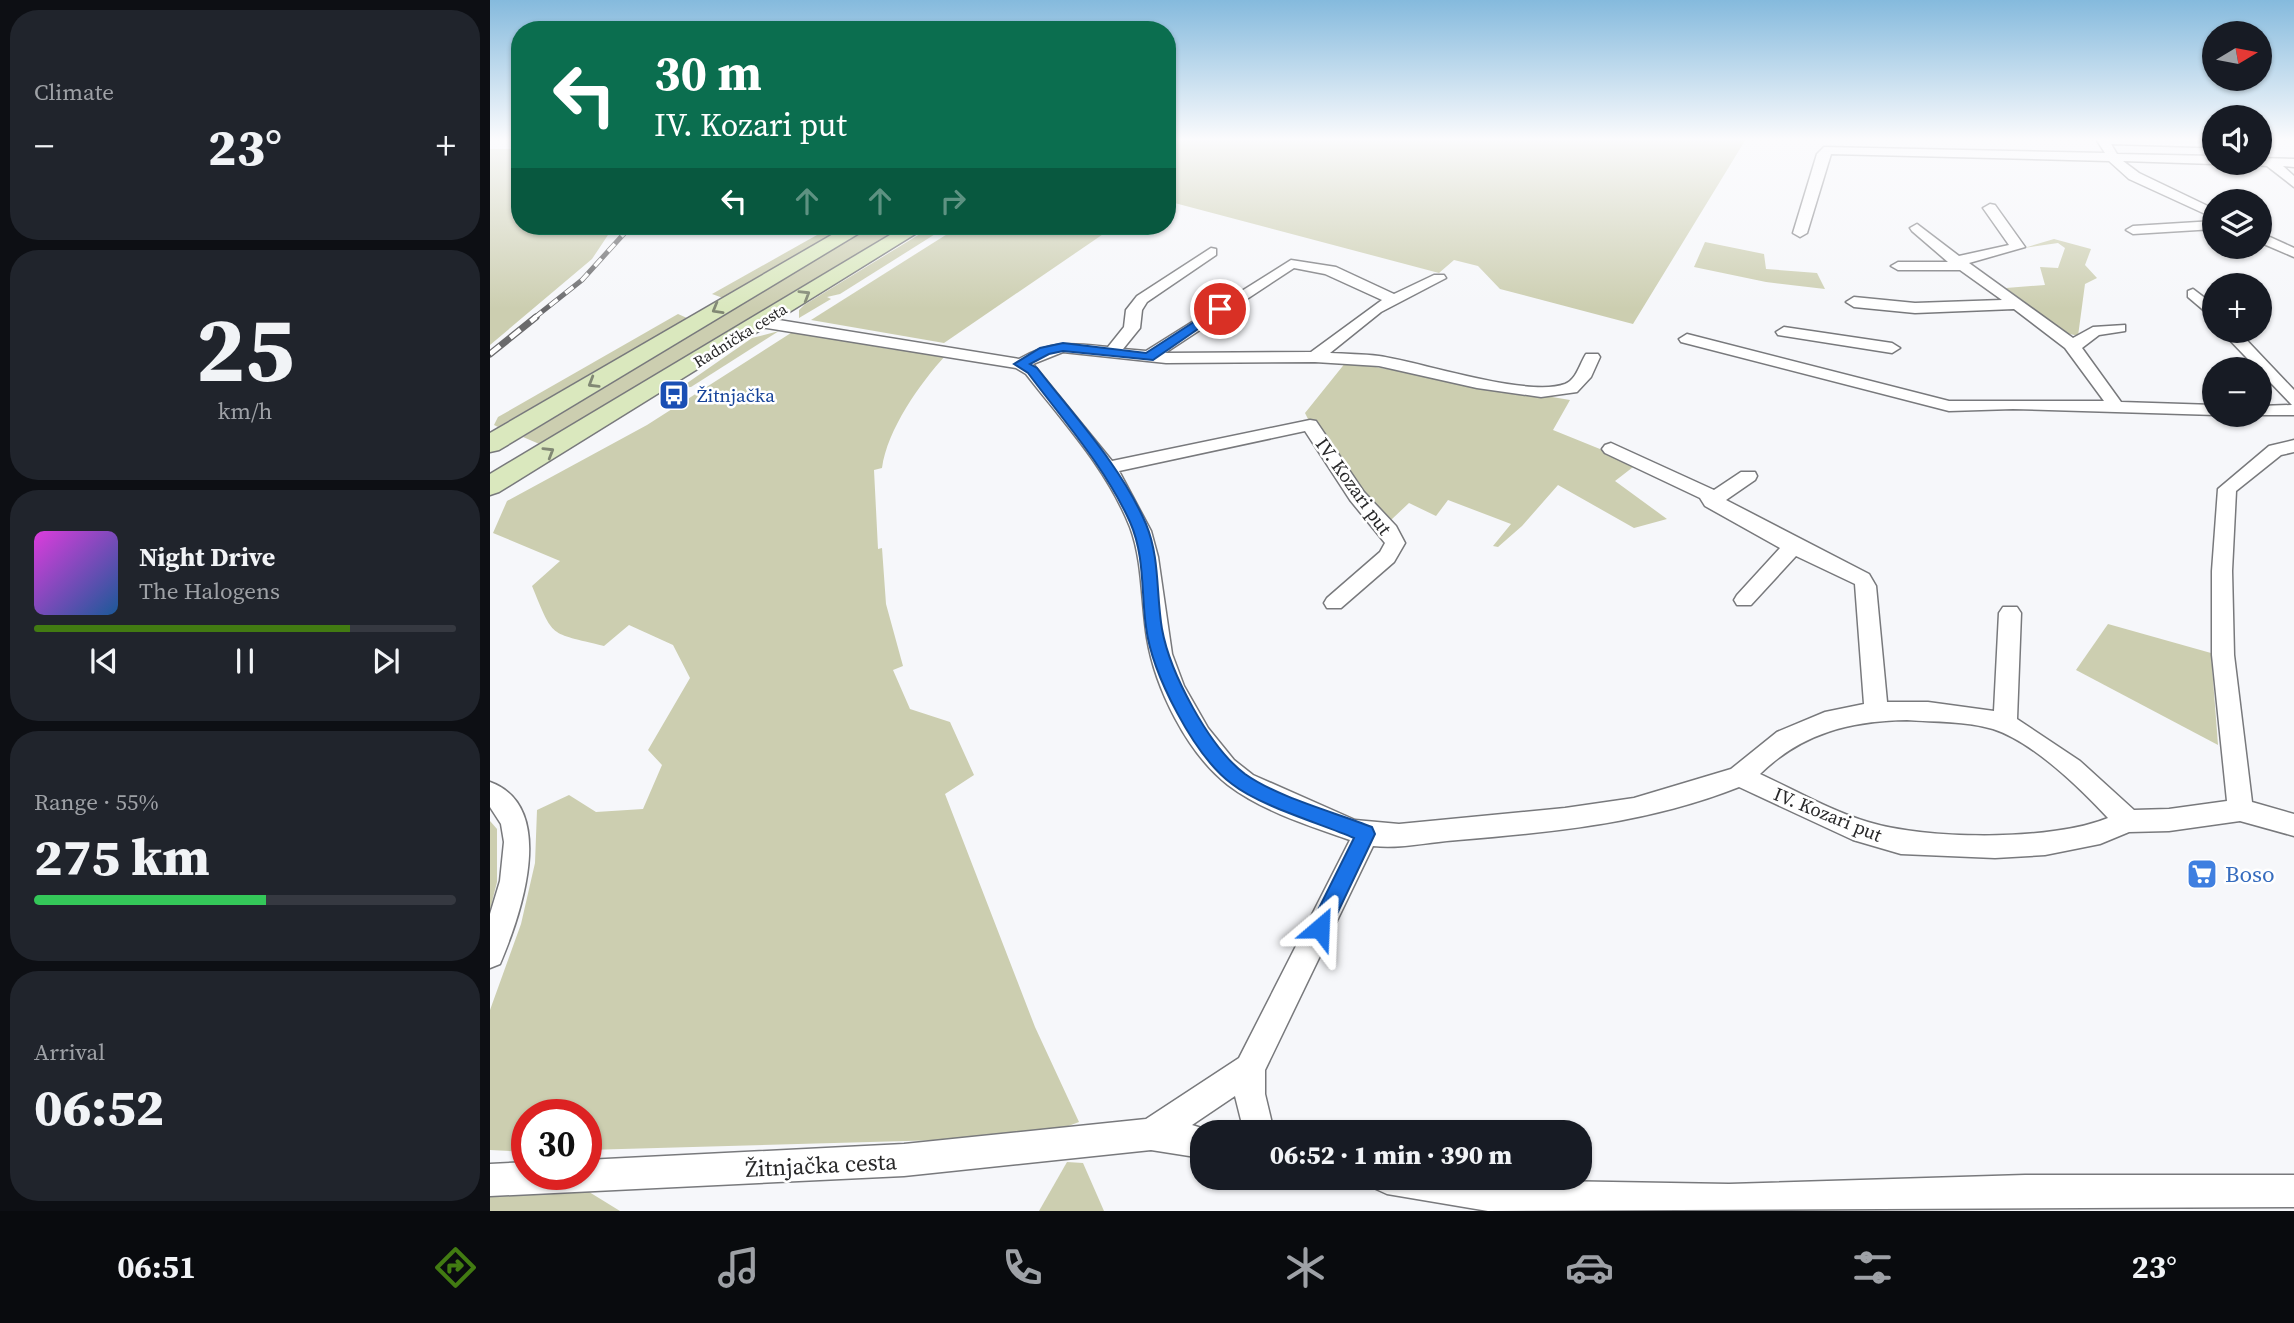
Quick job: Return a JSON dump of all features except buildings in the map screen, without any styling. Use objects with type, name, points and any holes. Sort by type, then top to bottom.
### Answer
[{"type":"main road","name":"Radnička cesta","points":[[490,444],[846,235]]},
{"type":"main road","name":"Radnička cesta","points":[[490,486],[903,235]]},
{"type":"street","points":[[1800,233],[1811,196]]},
{"type":"street","points":[[2172,196],[2202,209]]},
{"type":"street","points":[[1898,266],[1961,263],[2018,247],[1990,208]]},
{"type":"street","points":[[2133,230],[2202,226]]},
{"type":"street","points":[[1917,228],[2073,348],[2117,408]]},
{"type":"street","points":[[2272,242],[2294,253]]},
{"type":"street","points":[[1111,353],[1132,328],[1134,310],[1142,299],[1211,252]]},
{"type":"street","points":[[1148,357],[1291,264],[1346,277],[1393,300]]},
{"type":"street","points":[[1315,357],[1376,309],[1439,278]]},
{"type":"street","points":[[2193,295],[2202,303]]},
{"type":"street","points":[[1854,302],[1915,308],[2019,304]]},
{"type":"street","points":[[761,321],[1021,364],[1032,370],[1107,468],[1138,524],[1148,557],[1154,629],[1164,666],[1204,741],[1237,778],[1255,789],[1366,834],[1575,820],[1612,815],[1694,796],[1740,776],[1783,740],[1838,717],[1876,710],[1922,711],[2006,724],[2042,747],[2102,794],[2128,821]]},
{"type":"street","points":[[2073,348],[2088,331],[2119,328]]},
{"type":"street","points":[[1784,332],[1892,348]]},
{"type":"street","points":[[1784,365],[1806,337]]},
{"type":"street","points":[[1687,339],[1949,406],[2013,404],[2202,410]]},
{"type":"street","points":[[2240,343],[2294,400]]},
{"type":"street","points":[[1021,364],[1054,348],[1148,357],[1315,357],[1379,361],[1477,383],[1541,391],[1571,388],[1583,377],[1592,358]]},
{"type":"street","points":[[2272,411],[2294,410]]},
{"type":"street","name":"IV. Kozari put","points":[[1107,468],[1138,459],[1310,425],[1357,496],[1389,531],[1395,543],[1387,557],[1334,603]]},
{"type":"street","points":[[2240,810],[2223,655],[2221,571],[2227,489],[2275,450],[2294,446]]},
{"type":"street","points":[[1611,449],[1707,494],[1712,501],[1793,546],[1863,579],[1866,586],[1876,710]]},
{"type":"street","points":[[1712,501],[1748,476]]},
{"type":"street","points":[[1744,600],[1793,546]]},
{"type":"street","points":[[2006,724],[2010,613]]},
{"type":"street","name":"IV. Kozari put","points":[[1740,776],[1863,832],[1901,842],[1983,846],[2045,843],[2100,833],[2128,821],[2169,820],[2240,810],[2294,825]]},
{"type":"street","points":[[490,793],[506,807],[515,833],[517,869],[490,954]]},
{"type":"street","points":[[1256,1120],[1250,1094],[1250,1069],[1366,834]]},
{"type":"street","points":[[1151,1134],[1250,1069]]},
{"type":"street","points":[[1151,1134],[1190,1140]]},
{"type":"street","name":"Žitnjačka cesta","points":[[490,1180],[917,1161],[1045,1150],[1151,1134]]},
{"type":"street","points":[[1436,1190],[1490,1203],[1729,1200],[2025,1191],[2294,1191]]},
{"type":"green space","points":[[490,196],[511,196],[511,235],[608,235],[592,259],[490,345]]},
{"type":"green space","points":[[1176,196],[1711,196],[1633,324],[1500,289],[1478,266],[1454,260],[1439,273],[1176,203]]},
{"type":"green space","points":[[817,235],[832,235],[723,298],[712,294]]},
{"type":"green space","points":[[858,235],[894,235],[544,446],[523,437],[702,326]]},
{"type":"green space","points":[[918,235],[934,235],[840,294],[827,297],[831,299],[799,318],[799,310]]},
{"type":"green space","points":[[946,235],[1102,235],[944,343],[811,320]]},
{"type":"green space","points":[[2054,239],[2091,249],[2085,265],[2097,278],[2085,284],[2078,336],[2062,332],[2006,288],[2045,285],[2040,267],[2058,268],[2065,248],[2058,243],[2024,248]]},
{"type":"green space","points":[[1705,242],[1764,254],[1766,269],[1817,273],[1825,289],[1766,282],[1694,267]]},
{"type":"green space","points":[[678,314],[687,318],[498,427],[494,425],[498,417]]},
{"type":"green space","points":[[779,331],[691,387],[680,388],[752,338]]},
{"type":"green space","points":[[794,331],[889,349],[946,355],[906,408],[890,438],[882,468],[874,470],[878,549],[882,548],[886,604],[903,666],[893,670],[910,709],[950,722],[974,775],[945,794],[1035,1027],[1079,1122],[1055,1131],[978,1139],[602,1150],[602,1099],[511,1099],[511,1151],[490,1150],[490,1010],[521,924],[535,863],[537,810],[569,795],[596,812],[643,809],[662,765],[648,750],[690,678],[673,645],[629,625],[604,646],[555,631],[532,586],[560,561],[493,533],[507,501],[647,425]]},
{"type":"green space","points":[[1346,362],[1570,400],[1553,430],[1637,464],[1615,481],[1667,519],[1634,528],[1558,485],[1522,526],[1498,547],[1493,546],[1511,524],[1448,500],[1436,516],[1409,503],[1391,520],[1371,503],[1316,420],[1309,421],[1305,413]]},
{"type":"green space","points":[[2108,624],[2211,653],[2218,745],[2076,670]]},
{"type":"green space","points":[[490,821],[497,829],[497,882],[490,910]]},
{"type":"green space","points":[[1067,1162],[1083,1163],[1104,1211],[1039,1211]]},
{"type":"green space","points":[[586,1190],[620,1211],[490,1211],[490,1195]]},
{"type":"railway","points":[[534,318],[582,280],[623,235]]},
{"type":"railway","points":[[490,354],[536,317]]},
{"type":"place","name":"Žitnjačka","points":[[674,395]]},
{"type":"place","name":"Boso","points":[[2202,874]]},
{"type":"route","points":[[1220,309],[1148,357],[1063,347],[1045,351],[1021,364],[1032,370],[1107,468],[1124,495],[1138,524],[1148,557],[1154,629],[1164,666],[1204,741],[1237,778],[1255,789],[1366,834],[1320,928]]}]
